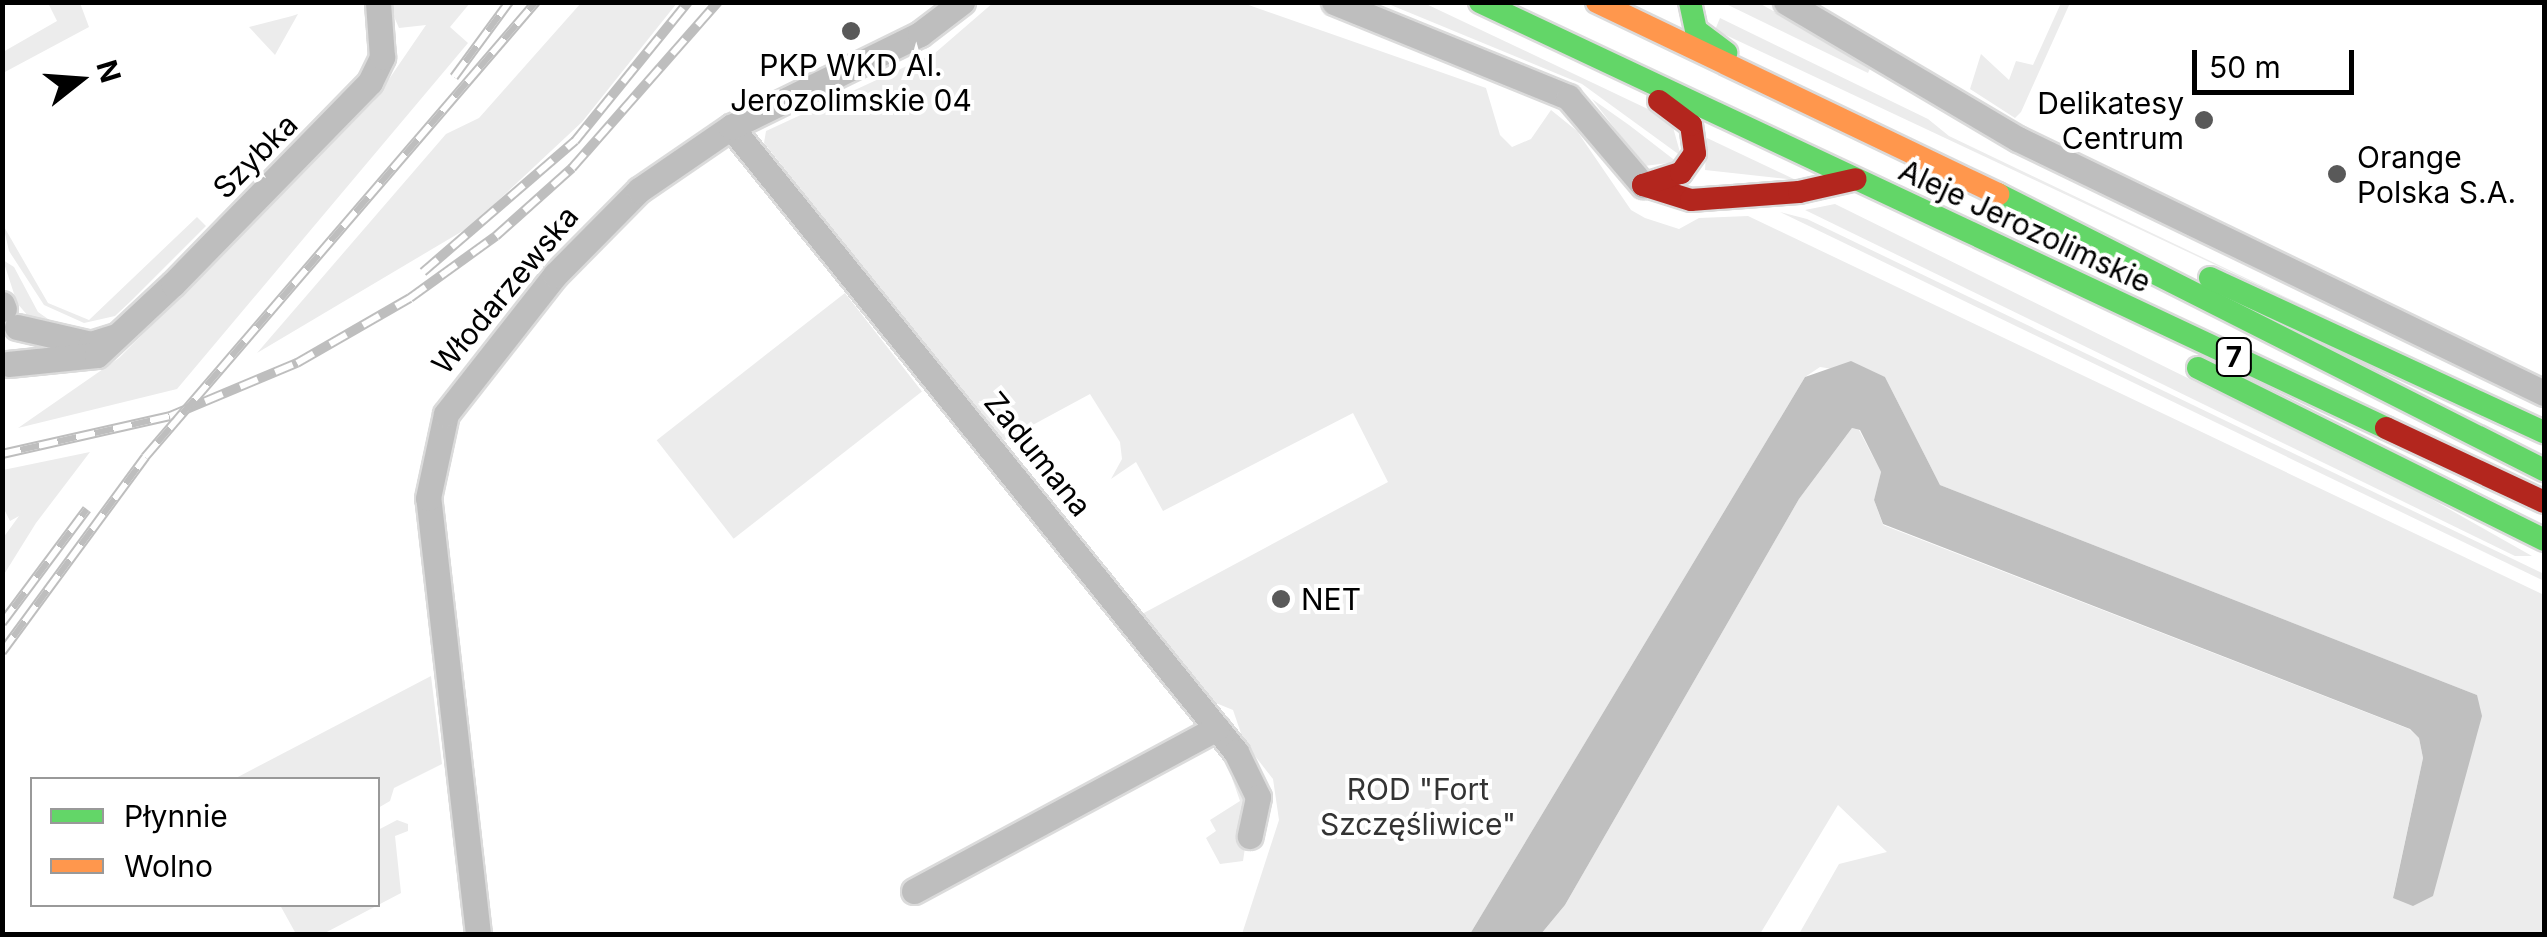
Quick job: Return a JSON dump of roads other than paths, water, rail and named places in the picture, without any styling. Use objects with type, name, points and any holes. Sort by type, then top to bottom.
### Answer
[{"type":"main road","name":"Aleje Jerozolimskie","points":[[1480,2],[2544,502]]},
{"type":"main road","name":"Aleje Jerozolimskie","points":[[1597,2],[2038,213],[2544,470]]},
{"type":"main road","points":[[1690,2],[1696,30],[1773,88]]},
{"type":"main road","points":[[1616,69],[1692,126],[1696,140],[1681,173],[1643,185]]},
{"type":"main road","points":[[1643,185],[1691,200],[1799,192],[1856,179]]},
{"type":"main road","points":[[2038,213],[2272,301],[2544,432]]},
{"type":"main road","points":[[1968,233],[2005,268],[2544,540]]},
{"type":"street","name":"Szybka","points":[[5,366],[85,360],[124,331],[356,101],[380,66],[378,2]]},
{"type":"street","name":"Włodarzewska","points":[[478,934],[429,515],[434,442],[477,367],[586,241],[639,190],[732,127],[920,34],[962,2]]},
{"type":"street","points":[[1334,2],[1568,97],[1643,185]]},
{"type":"street","points":[[1786,2],[2018,139],[2544,393]]},
{"type":"street","name":"Zadumana","points":[[732,127],[1216,728],[1254,786],[1258,818],[1250,836]]},
{"type":"street","points":[[6,312],[91,344],[124,331]]},
{"type":"street","points":[[5,366],[18,347],[6,312]]},
{"type":"street","points":[[914,891],[1216,728]]},
{"type":"railway","points":[[454,77],[509,2]]},
{"type":"railway","points":[[2,652],[145,457],[536,2]]},
{"type":"railway","points":[[423,272],[575,141],[688,2]]},
{"type":"railway","points":[[2,454],[170,416],[297,363],[410,298],[496,236],[572,168],[718,2]]},
{"type":"railway","points":[[2,623],[87,509]]},
{"type":"place","name":"PKP WKD Al. Jerozolimskie 04","points":[[851,31]]},
{"type":"place","name":"Delikatesy Centrum","points":[[2204,120]]},
{"type":"place","name":"Orange Polska S.A.","points":[[2337,174]]},
{"type":"place","name":"NET","points":[[1281,599]]},
{"type":"park label","name":"ROD \"Fort Szczęśliwice\"","points":[[1418,806]]}]
